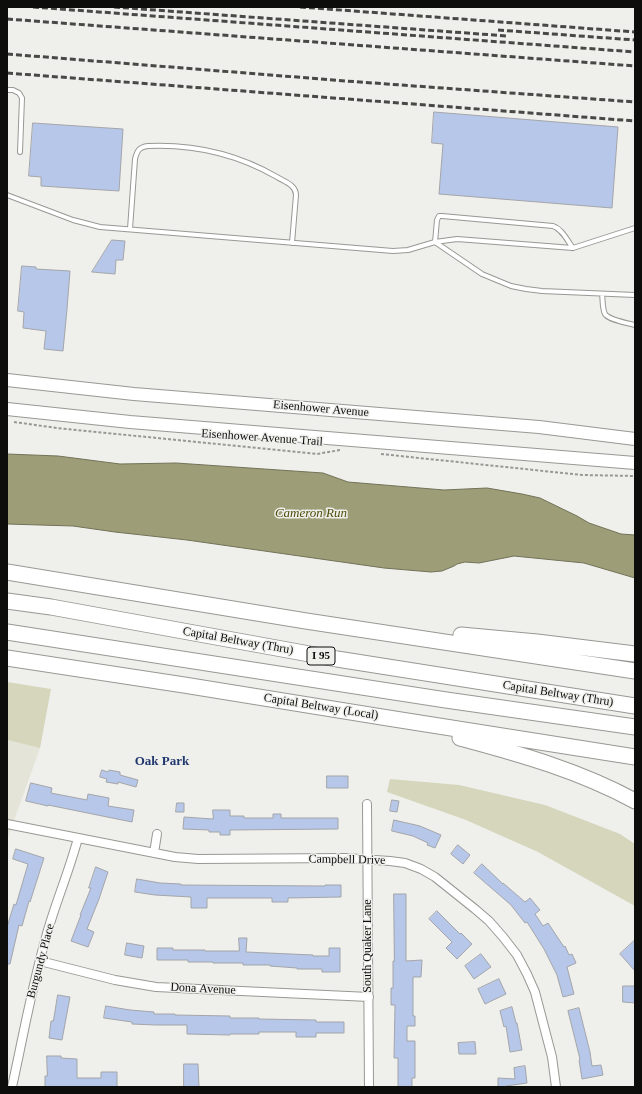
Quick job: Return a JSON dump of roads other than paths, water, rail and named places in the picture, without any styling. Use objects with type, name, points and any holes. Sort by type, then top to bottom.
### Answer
[{"type":"highway","points":[[7,572],[306,621],[635,671]]},
{"type":"highway","name":"Capital Beltway (Thru)","points":[[7,600],[338,659],[635,706]]},
{"type":"highway","points":[[306,621],[537,642],[635,654]]},
{"type":"highway","name":"Capital Beltway (Thru)","points":[[7,632],[446,700],[635,727]]},
{"type":"highway","name":"Capital Beltway (Local)","points":[[7,658],[635,757]]},
{"type":"highway","points":[[388,718],[535,759],[622,793],[635,801]]},
{"type":"main road","name":"Eisenhower Avenue","points":[[7,380],[134,394],[539,428],[635,439]]},
{"type":"main road","points":[[7,409],[138,422],[635,463]]},
{"type":"street","name":"South Quaker Lane","points":[[367,804],[369,1087]]},
{"type":"street","name":"Campbell Drive","points":[[7,824],[175,857],[198,859],[345,858],[390,860],[421,869],[435,877],[475,908],[503,937],[517,955],[535,992],[552,1057],[556,1087]]},
{"type":"street","points":[[154,853],[157,834]]},
{"type":"street","name":"Burgundy Place","points":[[12,1087],[46,936],[78,838]]},
{"type":"street","name":"Dona Avenue","points":[[40,961],[115,980],[156,987],[368,997]]},
{"type":"lane","points":[[7,90],[16,91],[22,98],[20,152]]},
{"type":"lane","points":[[130,229],[135,159],[138,151],[144,146],[190,148],[217,152],[242,160],[293,186],[296,190],[296,195],[292,243]]},
{"type":"lane","points":[[7,195],[73,220],[100,227],[393,251],[408,250],[435,242],[456,239],[573,248],[635,228]]},
{"type":"lane","points":[[435,242],[437,220],[439,216],[442,216],[553,226],[560,230],[573,248]]},
{"type":"lane","points":[[435,242],[482,274],[511,286],[526,289],[635,295]]},
{"type":"lane","points":[[602,294],[605,314],[610,318],[635,324]]},
{"type":"water","name":"Cameron Run","points":[[7,454],[58,456],[120,464],[176,463],[323,473],[348,482],[444,490],[487,488],[522,494],[540,498],[589,523],[621,534],[635,535],[635,578],[584,563],[514,556],[479,563],[465,562],[442,571],[431,572],[384,568],[187,540],[73,526],[7,524]]},
{"type":"railway","points":[[33,7],[635,52]]},
{"type":"railway","points":[[114,7],[507,36]]},
{"type":"railway","points":[[300,7],[635,32]]},
{"type":"railway","points":[[7,19],[635,66]]},
{"type":"railway","points":[[498,30],[635,40]]},
{"type":"railway","points":[[7,54],[635,102]]},
{"type":"railway","points":[[7,73],[635,121]]},
{"type":"district","name":"Oak Park","points":[[162,762]]}]
